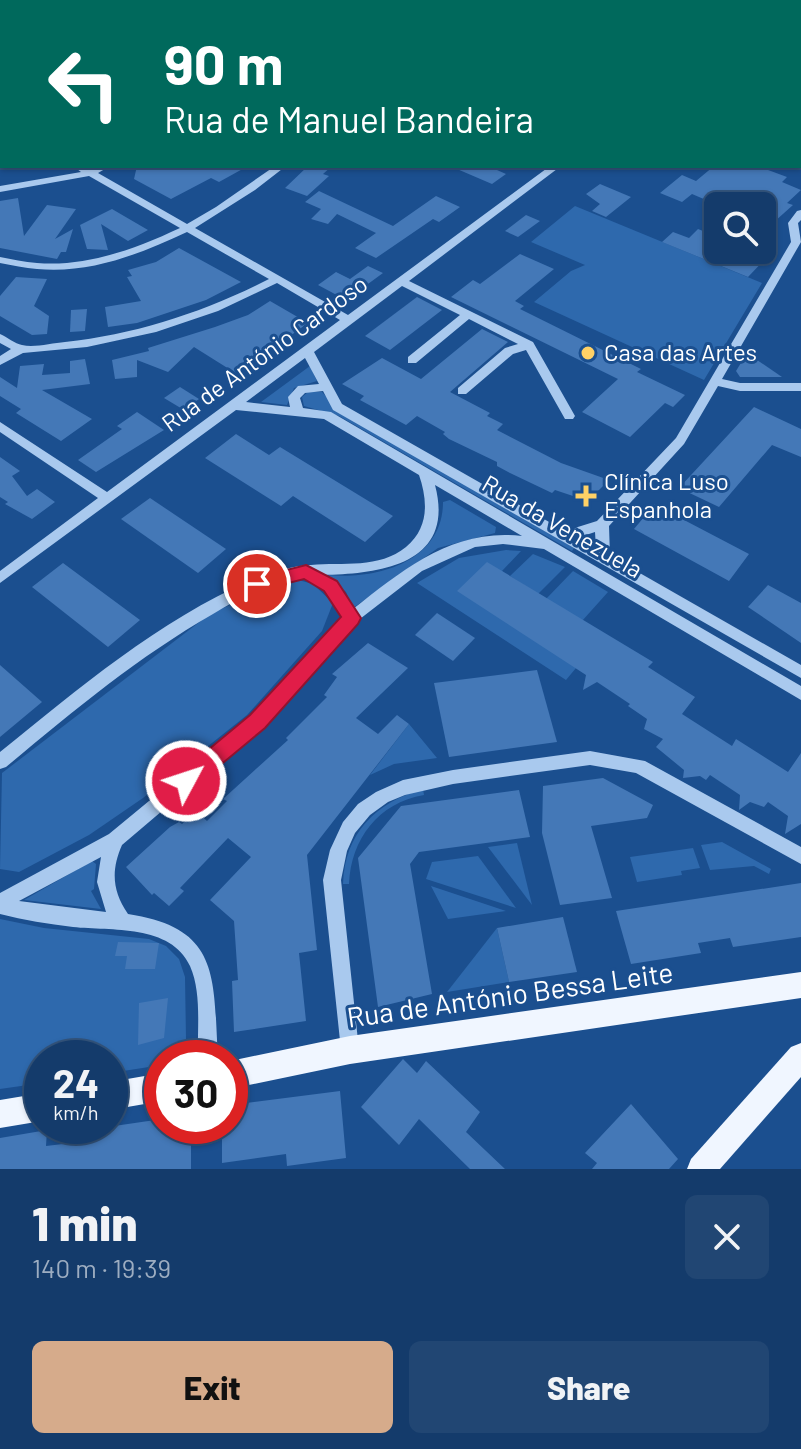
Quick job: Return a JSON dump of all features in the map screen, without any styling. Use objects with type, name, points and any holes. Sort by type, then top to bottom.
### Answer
[{"type":"main road","name":"Rua de António Bessa Leite","points":[[248,1071],[350,1050],[795,991]]},
{"type":"main road","points":[[701,1169],[801,1057]]},
{"type":"main road","points":[[0,1114],[24,1110]]},
{"type":"street","points":[[82,168],[347,319]]},
{"type":"street","points":[[0,189],[91,173],[101,168]]},
{"type":"street","points":[[2,263],[100,261],[150,246],[225,207],[278,168]]},
{"type":"street","name":"Rua de António Cardoso","points":[[0,578],[553,168]]},
{"type":"street","points":[[565,536],[602,525],[680,441],[797,249],[797,218]]},
{"type":"street","points":[[0,361],[20,349],[96,343],[150,332],[218,309],[275,280]]},
{"type":"street","points":[[401,281],[529,345],[569,416]]},
{"type":"street","points":[[412,360],[468,314]]},
{"type":"street","points":[[0,338],[20,349]]},
{"type":"street","points":[[462,391],[509,351],[529,345]]},
{"type":"street","name":"Rua da Venezuela","points":[[307,350],[337,407],[801,672]]},
{"type":"street","points":[[717,382],[740,387],[801,387]]},
{"type":"street","points":[[297,410],[294,397],[302,389],[327,387]]},
{"type":"street","name":"Rua da Venezuela","points":[[232,405],[327,415],[801,694]]},
{"type":"street","points":[[0,426],[107,498]]},
{"type":"street","points":[[0,762],[141,650],[257,584],[306,572],[391,563],[408,554],[433,522],[434,499],[424,472]]},
{"type":"street","points":[[602,525],[603,558]]},
{"type":"street","points":[[0,903],[115,840],[257,721],[351,618],[417,567],[459,547],[503,539],[550,545]]},
{"type":"street","points":[[306,572],[331,586],[351,618]]},
{"type":"street","points":[[748,663],[759,648]]},
{"type":"street","points":[[350,1050],[332,880],[335,853],[346,831],[368,805],[397,787],[590,758],[614,759],[639,766],[801,856]]},
{"type":"street","points":[[115,840],[105,861],[103,880],[110,906],[122,921]]},
{"type":"street","points":[[0,903],[54,916],[122,921],[167,933],[196,957],[202,979],[207,1040]]},
{"type":"shaded area","points":[[575,206],[704,259],[704,264],[716,264],[762,283],[704,380],[534,302],[571,271],[585,265],[531,242]]},
{"type":"shaded area","points":[[310,366],[317,381],[294,388],[287,405],[261,402]]},
{"type":"shaded area","points":[[308,392],[322,392],[341,413],[574,548],[572,551],[339,416],[304,406],[302,397]]},
{"type":"shaded area","points":[[450,500],[496,527],[495,533],[438,548],[353,608],[346,592],[328,575],[367,574],[404,562],[420,552],[432,539],[440,522],[443,502]]},
{"type":"shaded area","points":[[506,550],[521,551],[502,571],[576,668],[566,680],[417,583],[459,558]]},
{"type":"shaded area","points":[[533,554],[565,567],[538,594],[510,576]]},
{"type":"shaded area","points":[[573,571],[608,592],[582,621],[546,599]]},
{"type":"shaded area","points":[[291,578],[313,584],[333,603],[322,631],[247,715],[143,798],[89,835],[19,872],[0,869],[2,773],[210,614]]},
{"type":"shaded area","points":[[409,724],[437,758],[394,764],[370,775]]},
{"type":"shaded area","points":[[423,789],[424,795],[393,806],[370,826],[355,852],[349,884],[343,884],[350,850],[366,823],[391,803]]},
{"type":"shaded area","points":[[722,842],[771,869],[769,874],[754,866],[710,870],[701,845]]},
{"type":"shaded area","points":[[517,843],[532,905],[488,847]]},
{"type":"shaded area","points":[[693,848],[700,868],[681,871],[682,875],[637,882],[630,857]]},
{"type":"shaded area","points":[[478,856],[516,908],[426,879],[432,862]]},
{"type":"shaded area","points":[[92,861],[96,864],[94,889],[91,891],[101,909],[24,900]]},
{"type":"shaded area","points":[[431,886],[506,911],[448,919]]},
{"type":"shaded area","points":[[0,919],[44,928],[149,939],[166,946],[179,959],[185,977],[186,1040],[144,1040],[144,1068],[128,1070],[128,1040],[24,1040],[24,1086],[0,1089]]},
{"type":"shaded area","points":[[497,928],[509,982],[447,992]]},
{"type":"building","points":[[137,168],[244,168],[219,182],[211,178],[171,199],[134,179]]},
{"type":"building","points":[[306,168],[330,168],[323,174],[329,176],[307,196],[285,188]]},
{"type":"building","points":[[455,168],[492,168],[506,174],[492,184]]},
{"type":"building","points":[[712,168],[762,168],[787,177],[782,182],[801,190],[787,203],[793,205],[776,220],[776,192],[704,192],[704,199],[692,194],[682,202],[660,193],[682,175],[696,181]]},
{"type":"building","points":[[600,184],[631,197],[606,217],[592,211],[600,204],[586,194]]},
{"type":"building","points":[[319,191],[393,226],[436,196],[460,207],[439,222],[433,219],[376,258],[355,248],[376,233],[337,214],[328,224],[311,219],[321,209],[305,202]]},
{"type":"building","points":[[18,198],[24,236],[47,205],[76,209],[55,239],[73,229],[66,252],[61,252],[57,259],[0,248],[0,201]]},
{"type":"building","points":[[112,209],[148,230],[128,241],[101,224],[108,250],[87,249],[80,225]]},
{"type":"building","points":[[526,215],[540,221],[518,237],[505,231]]},
{"type":"building","points":[[698,229],[704,231],[704,259],[662,242],[673,232],[689,238]]},
{"type":"building","points":[[179,248],[241,282],[206,300],[137,323],[108,327],[105,307],[141,301],[127,277],[132,276],[128,270],[156,262]]},
{"type":"building","points":[[520,254],[554,269],[515,301],[524,306],[520,309],[641,369],[637,372],[685,395],[673,407],[665,403],[630,437],[582,412],[618,379],[451,297],[473,280],[480,284]]},
{"type":"building","points":[[716,264],[760,264],[748,277]]},
{"type":"building","points":[[368,266],[383,273],[346,300],[318,285],[336,272],[350,279]]},
{"type":"building","points":[[16,277],[47,279],[34,306],[49,316],[47,334],[32,335],[0,316],[0,296]]},
{"type":"building","points":[[417,297],[442,310],[390,350],[365,336]]},
{"type":"building","points":[[270,301],[308,323],[237,374],[194,347],[168,372],[137,360],[137,377],[115,379],[112,360],[149,351],[148,348],[248,315]]},
{"type":"building","points":[[87,309],[85,331],[70,332],[71,310]]},
{"type":"building","points":[[482,329],[508,342],[450,392],[490,413],[487,416],[503,424],[497,430],[561,463],[609,480],[588,501],[555,490],[552,493],[510,473],[497,466],[497,462],[449,439],[443,434],[445,432],[417,416],[406,425],[360,400],[364,396],[342,384],[382,358],[421,379]]},
{"type":"building","points":[[747,353],[782,377],[740,377],[736,371]]},
{"type":"building","points":[[85,359],[90,384],[42,390],[92,419],[61,441],[16,413],[21,409],[0,396],[0,377],[17,388],[20,366],[44,364],[42,375],[70,373],[70,361]]},
{"type":"building","points":[[180,387],[199,399],[184,410],[164,398]]},
{"type":"building","points":[[754,407],[801,429],[801,457],[772,445],[719,507],[679,488]]},
{"type":"building","points":[[137,412],[164,430],[96,472],[78,460],[122,429],[117,426]]},
{"type":"building","points":[[236,434],[269,455],[280,447],[393,516],[365,542],[293,496],[281,506],[205,458]]},
{"type":"building","points":[[0,457],[20,471],[12,476],[27,496],[37,489],[55,502],[32,519],[5,504],[8,502],[0,497]]},
{"type":"building","points":[[150,498],[226,549],[198,573],[121,519]]},
{"type":"building","points":[[655,504],[749,554],[729,581],[634,529]]},
{"type":"building","points":[[487,562],[653,662],[648,667],[695,697],[682,714],[732,746],[736,739],[788,772],[801,753],[801,824],[785,834],[788,816],[768,802],[764,807],[750,802],[739,810],[740,795],[710,775],[706,780],[700,776],[683,778],[684,770],[656,747],[663,739],[644,729],[647,719],[628,706],[630,704],[597,682],[583,690],[586,675],[457,591]]},
{"type":"building","points":[[63,563],[140,620],[108,647],[32,587]]},
{"type":"building","points":[[768,585],[801,603],[801,643],[748,607]]},
{"type":"building","points":[[437,613],[475,638],[453,661],[415,635]]},
{"type":"building","points":[[368,643],[408,668],[356,718],[378,734],[397,715],[409,724],[307,855],[317,950],[299,953],[306,1021],[234,1032],[232,981],[238,980],[234,921],[210,900],[251,857],[228,838],[180,888],[184,891],[169,906],[154,893],[152,895],[126,867],[170,827],[179,822],[182,824],[196,811],[207,821],[227,801],[223,799],[288,740],[286,738],[327,697],[324,695],[337,677],[332,674]]},
{"type":"building","points":[[0,665],[42,702],[0,737]]},
{"type":"building","points":[[537,670],[557,742],[449,757],[434,683]]},
{"type":"building","points":[[603,778],[653,805],[647,818],[591,826],[612,898],[560,905],[542,833],[543,786]]},
{"type":"building","points":[[519,790],[530,837],[419,852],[410,864],[432,994],[378,1007],[358,858],[401,806]]},
{"type":"building","points":[[801,883],[801,937],[733,947],[730,938],[698,943],[701,953],[631,964],[616,911]]},
{"type":"building","points":[[563,917],[577,972],[509,982],[497,928]]},
{"type":"building","points":[[118,942],[159,943],[155,969],[125,969],[127,956],[115,956]]},
{"type":"building","points":[[168,998],[164,1038],[144,1040],[144,1043],[138,1045],[139,1003]]},
{"type":"building","points":[[403,1059],[417,1073],[426,1061],[480,1112],[466,1132],[505,1169],[470,1169],[419,1119],[399,1145],[361,1107]]},
{"type":"building","points":[[340,1091],[346,1158],[287,1166],[286,1154],[222,1163],[222,1144],[248,1144],[248,1103]]},
{"type":"building","points":[[631,1104],[678,1159],[669,1169],[592,1169],[597,1163],[585,1153]]},
{"type":"building","points":[[144,1122],[144,1144],[191,1144],[191,1169],[0,1169],[0,1138],[24,1134],[24,1144],[46,1146],[128,1144],[128,1124]]},
{"type":"place","name":"Casa das Artes","points":[[588,353]]},
{"type":"place","name":"Clínica Luso Espanhola","points":[[586,496]]},
{"type":"route","points":[[186,781],[257,721],[336,638],[351,618],[331,586],[306,572],[298,571],[257,584]]}]
